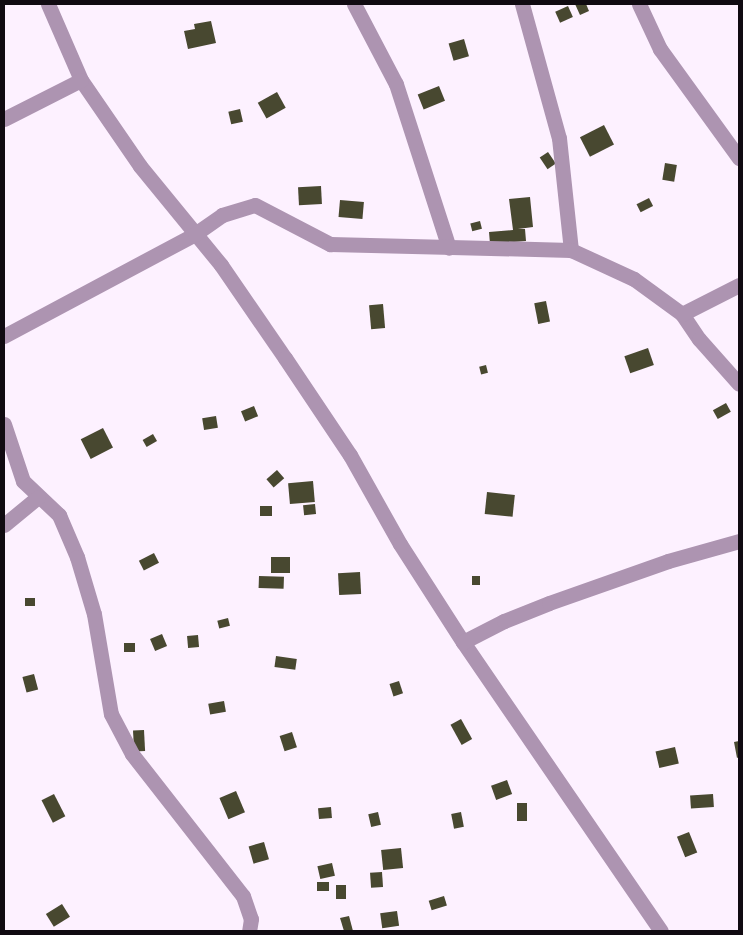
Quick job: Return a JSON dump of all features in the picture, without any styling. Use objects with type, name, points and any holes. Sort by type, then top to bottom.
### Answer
[{"type":"street","points":[[48,4],[81,80],[140,166],[221,265],[350,455],[400,544],[463,642],[661,931]]},
{"type":"street","points":[[354,4],[396,84],[449,248]]},
{"type":"street","points":[[522,4],[559,138],[571,250]]},
{"type":"street","points":[[639,4],[660,49],[739,158]]},
{"type":"street","points":[[4,119],[81,80]]},
{"type":"street","points":[[4,336],[195,234],[222,215],[255,205],[330,244],[571,250],[634,279],[682,314],[699,340],[739,384]]},
{"type":"street","points":[[682,314],[739,286]]},
{"type":"street","points":[[4,424],[23,482],[59,515],[77,557],[94,614],[111,714],[132,754],[243,896],[250,919],[250,931]]},
{"type":"street","points":[[4,526],[38,497]]},
{"type":"street","points":[[463,642],[504,620],[668,561],[739,541]]},
{"type":"building","points":[[575,4],[586,4],[589,11],[580,15]]},
{"type":"building","points":[[568,6],[573,17],[560,23],[555,12]]},
{"type":"building","points":[[211,21],[216,43],[188,49],[184,31],[195,29],[194,24]]},
{"type":"building","points":[[464,39],[469,56],[454,61],[449,43]]},
{"type":"building","points":[[439,86],[445,101],[424,109],[418,95]]},
{"type":"building","points":[[277,92],[286,108],[266,118],[258,103]]},
{"type":"building","points":[[240,109],[243,122],[231,124],[228,112]]},
{"type":"building","points":[[604,125],[614,145],[590,157],[580,137]]},
{"type":"building","points":[[548,152],[556,164],[548,169],[540,158]]},
{"type":"building","points":[[665,163],[677,165],[674,182],[662,180]]},
{"type":"building","points":[[321,186],[322,204],[299,205],[298,187]]},
{"type":"building","points":[[530,197],[533,227],[518,229],[525,229],[526,241],[490,244],[489,232],[513,230],[509,199]]},
{"type":"building","points":[[649,198],[653,206],[641,212],[637,204]]},
{"type":"building","points":[[340,200],[364,202],[362,219],[339,217]]},
{"type":"building","points":[[480,221],[482,229],[472,231],[470,223]]},
{"type":"building","points":[[546,301],[550,322],[538,324],[534,303]]},
{"type":"building","points":[[383,304],[385,328],[371,329],[369,305]]},
{"type":"building","points":[[648,348],[654,365],[630,373],[624,356]]},
{"type":"building","points":[[486,365],[488,373],[481,374],[479,367]]},
{"type":"building","points":[[726,403],[731,412],[718,419],[713,410]]},
{"type":"building","points":[[254,406],[258,416],[245,421],[241,411]]},
{"type":"building","points":[[216,416],[218,428],[204,430],[202,418]]},
{"type":"building","points":[[103,428],[113,448],[91,459],[81,439]]},
{"type":"building","points":[[153,434],[157,441],[147,447],[143,440]]},
{"type":"building","points":[[277,470],[284,478],[274,487],[266,479]]},
{"type":"building","points":[[313,481],[315,502],[290,504],[288,483]]},
{"type":"building","points":[[487,492],[515,495],[513,517],[485,514]]},
{"type":"building","points":[[315,504],[316,514],[304,515],[303,505]]},
{"type":"building","points":[[260,506],[272,506],[272,516],[260,516]]},
{"type":"building","points":[[154,553],[159,563],[144,571],[139,561]]},
{"type":"building","points":[[271,557],[290,557],[290,573],[271,573]]},
{"type":"building","points":[[360,572],[361,594],[339,595],[338,573]]},
{"type":"building","points":[[259,576],[284,577],[284,589],[259,588]]},
{"type":"building","points":[[472,576],[480,576],[480,585],[472,585]]},
{"type":"building","points":[[25,598],[35,598],[35,606],[25,606]]},
{"type":"building","points":[[228,618],[230,626],[219,628],[217,621]]},
{"type":"building","points":[[162,634],[167,646],[155,651],[150,639]]},
{"type":"building","points":[[198,635],[199,647],[188,648],[187,636]]},
{"type":"building","points":[[124,643],[135,643],[135,652],[124,652]]},
{"type":"building","points":[[276,656],[297,659],[295,670],[274,667]]},
{"type":"building","points":[[34,674],[38,689],[27,693],[22,677]]},
{"type":"building","points":[[399,681],[403,693],[394,696],[389,684]]},
{"type":"building","points":[[224,701],[226,712],[210,715],[208,704]]},
{"type":"building","points":[[461,719],[472,739],[462,745],[451,725]]},
{"type":"building","points":[[144,730],[145,751],[134,752],[133,731]]},
{"type":"building","points":[[292,732],[297,747],[285,751],[280,736]]},
{"type":"building","points":[[739,741],[739,757],[737,758],[734,742]]},
{"type":"building","points":[[675,747],[679,764],[659,768],[656,751]]},
{"type":"building","points":[[507,780],[512,794],[496,800],[491,786]]},
{"type":"building","points":[[236,791],[245,812],[228,819],[219,798]]},
{"type":"building","points":[[54,794],[65,816],[53,823],[42,800]]},
{"type":"building","points":[[713,794],[714,807],[691,809],[690,796]]},
{"type":"building","points":[[517,803],[527,803],[527,821],[517,821]]},
{"type":"building","points":[[331,807],[332,818],[319,819],[318,808]]},
{"type":"building","points":[[378,812],[381,825],[371,827],[368,814]]},
{"type":"building","points":[[461,812],[464,827],[454,829],[451,814]]},
{"type":"building","points":[[689,832],[697,852],[685,857],[677,837]]},
{"type":"building","points":[[264,842],[269,859],[254,864],[249,846]]},
{"type":"building","points":[[401,848],[403,868],[383,870],[381,850]]},
{"type":"building","points":[[332,863],[335,876],[320,879],[317,866]]},
{"type":"building","points":[[382,872],[383,887],[371,888],[370,873]]},
{"type":"building","points":[[317,882],[329,882],[329,891],[317,891]]},
{"type":"building","points":[[336,885],[346,885],[346,899],[336,899]]},
{"type":"building","points":[[444,896],[447,906],[432,910],[429,901]]},
{"type":"building","points":[[62,904],[70,917],[54,927],[46,914]]},
{"type":"building","points":[[397,911],[399,926],[382,928],[380,913]]},
{"type":"building","points":[[349,916],[353,931],[344,931],[340,918]]}]
